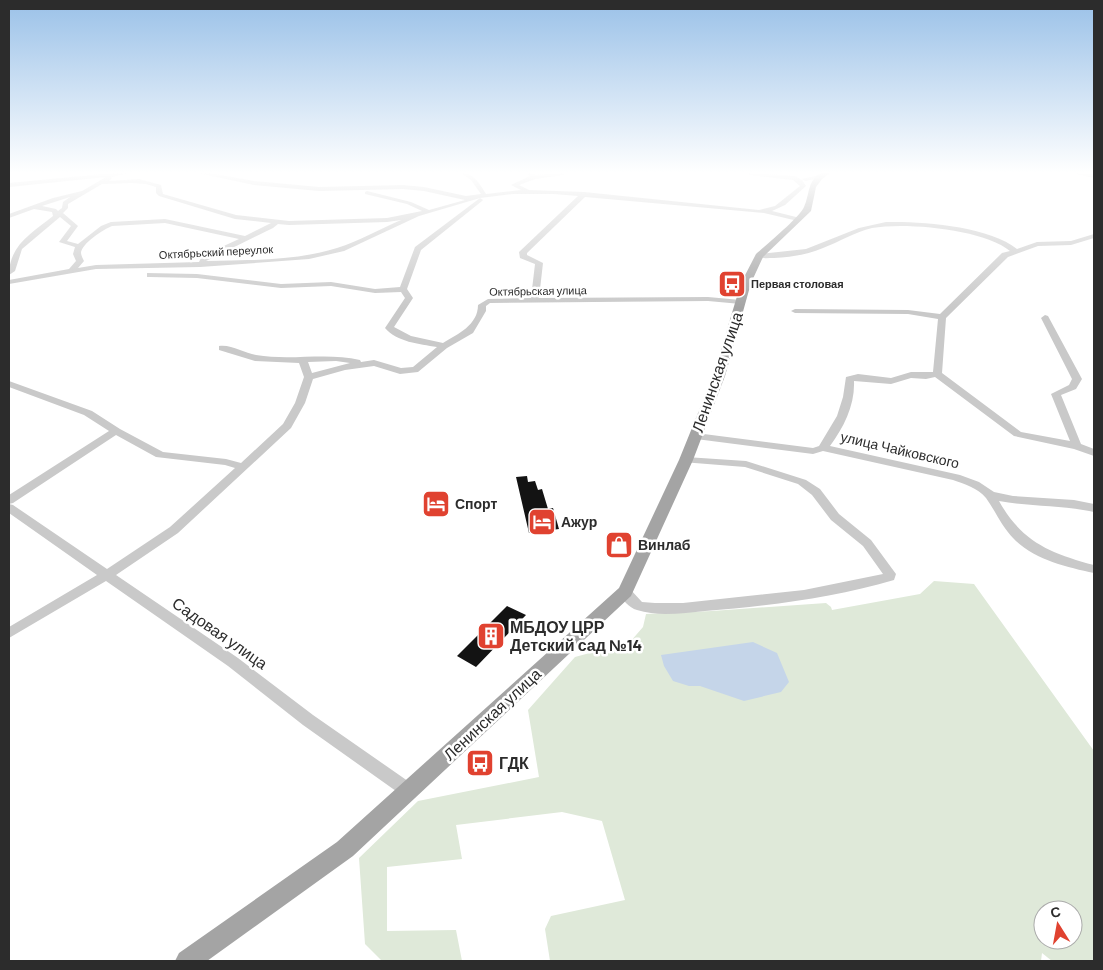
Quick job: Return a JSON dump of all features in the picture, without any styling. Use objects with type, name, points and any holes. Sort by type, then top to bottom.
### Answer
[{"type":"main road","name":"Ленинская улица","points":[[187,961],[345,849],[625,592],[696,436],[719,376],[746,283],[759,256],[798,219]]},
{"type":"street","points":[[9,273],[19,248],[54,218]]},
{"type":"street","points":[[63,218],[75,226],[64,242],[79,246]]},
{"type":"street","points":[[245,218],[276,222],[379,221],[396,218]]},
{"type":"street","name":"Октябрьский переулок","points":[[9,282],[96,267],[281,260],[324,254],[409,218]]},
{"type":"street","points":[[403,289],[418,249],[457,218]]},
{"type":"street","points":[[535,301],[539,264],[523,256],[523,252],[558,218]]},
{"type":"street","points":[[96,267],[80,261],[77,254],[79,246],[102,227],[118,222],[165,221],[243,238]]},
{"type":"street","points":[[197,276],[201,263],[205,258],[243,238],[271,227],[276,222]]},
{"type":"street","points":[[759,256],[783,256],[810,251],[862,229],[894,224],[937,226],[1037,244],[1071,244],[1094,236]]},
{"type":"street","points":[[995,237],[1008,244],[1015,251]]},
{"type":"street","points":[[937,374],[942,317],[1005,255],[1037,244]]},
{"type":"street","points":[[72,270],[80,261]]},
{"type":"street","points":[[150,275],[197,276],[281,286],[331,284],[375,292],[403,289]]},
{"type":"street","points":[[403,289],[409,298],[389,328],[401,335],[444,346]]},
{"type":"street","name":"Октябрьская улица","points":[[309,377],[344,367],[374,363],[400,371],[415,370],[444,346],[470,331],[485,302],[708,299],[741,302]]},
{"type":"street","points":[[795,311],[908,312],[942,317]]},
{"type":"street","points":[[1045,318],[1077,379],[1073,387],[1056,394],[1077,446]]},
{"type":"street","points":[[222,348],[256,358],[303,360],[336,358],[366,364]]},
{"type":"street","points":[[9,633],[107,575],[174,530],[288,426],[300,403],[309,377],[303,360]]},
{"type":"street","points":[[823,448],[837,427],[847,400],[849,379],[858,377],[891,381],[911,375],[926,376],[937,374],[1018,434],[1077,446],[1094,453]]},
{"type":"street","points":[[9,384],[88,413],[160,455],[226,462],[243,467]]},
{"type":"street","points":[[9,500],[116,431]]},
{"type":"street","name":"улица Чайковского","points":[[696,436],[813,450],[823,448],[956,477],[975,484],[990,495],[1013,500],[1074,504],[1094,508]]},
{"type":"street","points":[[625,592],[639,606],[659,609],[766,600],[811,594],[889,577],[890,574],[867,542],[835,517],[816,492],[802,482],[746,464],[686,460]]},
{"type":"street","points":[[990,495],[1000,515],[1012,531],[1028,546],[1059,560],[1094,569]]},
{"type":"street","name":"Садовая улица","points":[[9,508],[233,662],[308,720],[409,791]]},
{"type":"green space","points":[[934,581],[974,584],[1094,751],[1094,961],[1052,961],[1042,953],[1041,961],[550,961],[545,929],[551,916],[625,900],[602,821],[562,812],[456,825],[462,859],[387,867],[387,931],[456,930],[462,961],[382,961],[365,944],[359,858],[418,801],[539,777],[528,710],[575,657],[630,642],[643,627],[646,614],[826,603],[832,610],[920,594]]},
{"type":"water","points":[[753,642],[777,653],[789,682],[781,692],[744,701],[700,686],[689,686],[673,681],[664,666],[661,655]]},
{"type":"building","name":"Ажур","points":[[527,476],[528,482],[535,481],[538,490],[542,489],[548,509],[553,508],[559,529],[529,533],[516,477]]},
{"type":"building","name":"МБДОУ ЦРР Детский сад №14","points":[[507,606],[526,615],[476,667],[457,656]]},
{"type":"place","name":"Первая столовая","points":[[732,284]]},
{"type":"place","name":"Спорт","points":[[436,504]]},
{"type":"place","name":"Ажур","points":[[542,522]]},
{"type":"place","name":"Винлаб","points":[[619,545]]},
{"type":"place","name":"МБДОУ ЦРР Детский сад №14","points":[[491,636]]},
{"type":"place","name":"ГДК","points":[[480,763]]}]
